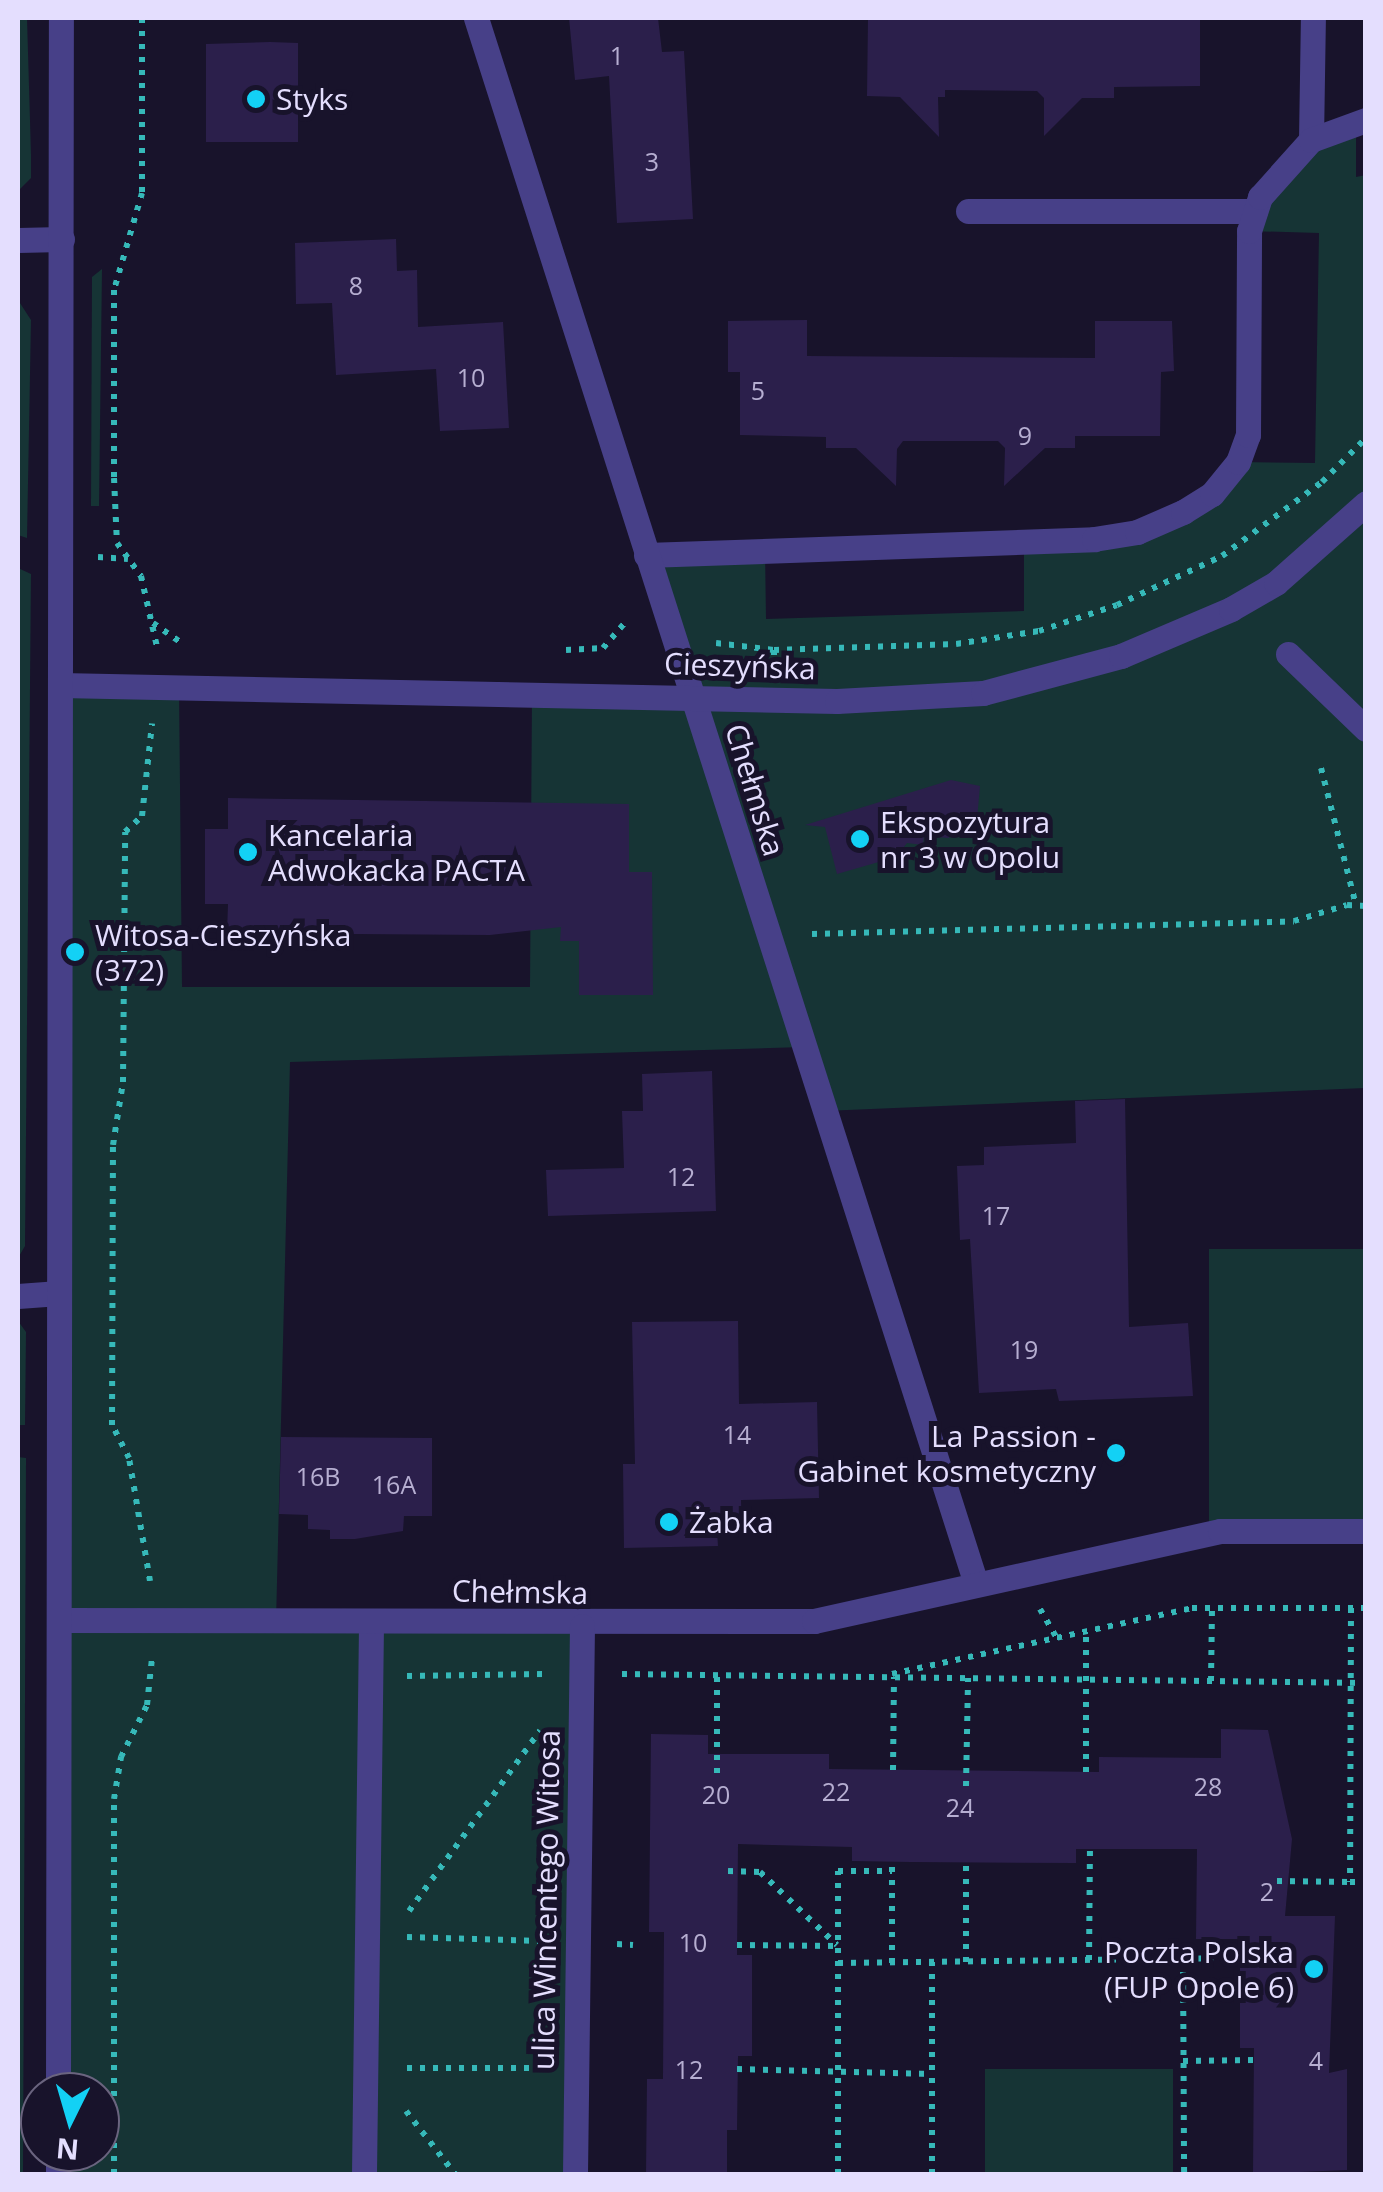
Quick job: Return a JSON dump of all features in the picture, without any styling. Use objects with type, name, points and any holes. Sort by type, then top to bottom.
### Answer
[{"type":"street","points":[[58,2072],[62,18]]},
{"type":"street","name":"Chełmska","points":[[476,18],[975,1581]]},
{"type":"street","points":[[1311,140],[1313,18]]},
{"type":"street","points":[[646,554],[1094,539],[1137,532],[1183,512],[1212,494],[1238,462],[1248,434],[1249,231],[1255,212],[1283,166],[1311,140],[1366,120]]},
{"type":"street","points":[[968,211],[1255,212]]},
{"type":"street","points":[[18,240],[62,238]]},
{"type":"street","name":"Cieszyńska","points":[[60,685],[914,700],[1054,677],[1231,609],[1276,583],[1366,504]]},
{"type":"street","points":[[1288,654],[1366,729]]},
{"type":"street","points":[[18,1296],[60,1293]]},
{"type":"street","name":"Chełmska","points":[[59,1620],[582,1626],[814,1622],[975,1581],[1220,1531],[1366,1531]]},
{"type":"street","points":[[364,2174],[371,1623]]},
{"type":"street","name":"ulica Wincentego Witosa","points":[[574,2174],[582,1626]]},
{"type":"path","points":[[142,18],[142,194],[114,290],[114,478],[118,543],[141,576],[157,642]]},
{"type":"path","points":[[774,650],[956,644],[1038,631],[1118,605],[1222,556],[1322,482],[1366,438]]},
{"type":"path","points":[[152,732],[142,816],[125,832],[123,1082],[113,1146],[112,1425],[128,1458],[152,1590]]},
{"type":"path","points":[[1322,768],[1356,905]]},
{"type":"path","points":[[766,936],[1294,921],[1356,905],[1366,906]]},
{"type":"path","points":[[1211,1681],[1212,1608]]},
{"type":"path","points":[[882,1677],[1212,1608],[1366,1608]]},
{"type":"path","points":[[1350,1882],[1351,1608]]},
{"type":"path","points":[[1086,1632],[1086,1772]]},
{"type":"path","points":[[114,2174],[114,1799],[121,1757],[147,1705],[153,1651]]},
{"type":"path","points":[[399,1688],[405,1676],[582,1673],[1366,1683]]},
{"type":"path","points":[[402,1921],[582,1673]]},
{"type":"path","points":[[717,1773],[718,1674]]},
{"type":"path","points":[[893,1770],[894,1677]]},
{"type":"path","points":[[966,1786],[968,1678]]},
{"type":"path","points":[[1090,1848],[1090,1960]]},
{"type":"path","points":[[892,1861],[892,1963]]},
{"type":"path","points":[[966,1862],[966,1962]]},
{"type":"path","points":[[728,1871],[760,1872],[838,1946]]},
{"type":"path","points":[[838,2174],[838,1871],[892,1871]]},
{"type":"path","points":[[1278,1881],[1366,1882]]},
{"type":"path","points":[[391,1936],[633,1944]]},
{"type":"path","points":[[737,1946],[838,1946]]},
{"type":"path","points":[[838,1964],[1249,1958]]},
{"type":"path","points":[[1183,1959],[1184,2174]]},
{"type":"path","points":[[932,1962],[932,2174]]},
{"type":"path","points":[[1183,2061],[1254,2060]]},
{"type":"path","points":[[390,2068],[576,2068]]},
{"type":"path","points":[[738,2069],[932,2074]]},
{"type":"path","points":[[401,2104],[455,2174]]},
{"type":"green space","points":[[18,18],[27,18],[31,178],[18,191]]},
{"type":"green space","points":[[1356,122],[1356,177],[1366,175],[1365,1088],[824,1111],[803,1047],[290,1062],[276,1622],[582,1626],[575,2174],[58,2174],[120,2172],[120,2072],[58,2072],[60,685],[179,687],[182,987],[530,987],[532,693],[690,696],[646,555],[765,550],[766,619],[1024,611],[1024,542],[1137,532],[1238,462],[1315,463],[1319,233],[1249,231],[1283,165]]},
{"type":"green space","points":[[102,269],[99,506],[91,506],[92,277]]},
{"type":"green space","points":[[18,300],[31,320],[27,538],[18,535]]},
{"type":"green space","points":[[18,568],[31,574],[25,1246],[18,1258]]},
{"type":"green space","points":[[1209,1249],[1365,1249],[1365,1531],[1209,1531]]},
{"type":"green space","points":[[18,1321],[26,1332],[25,1425],[18,1425]]},
{"type":"green space","points":[[18,1457],[26,1458],[23,2072],[20,2072],[23,2174],[18,2174]]},
{"type":"green space","points":[[985,2069],[1173,2069],[1173,2174],[985,2174]]},
{"type":"building","points":[[569,18],[658,18],[662,52],[684,51],[693,219],[617,223],[609,76],[575,80]]},
{"type":"building","points":[[868,18],[1200,18],[1200,86],[1114,87],[1114,98],[1082,98],[1044,136],[1044,98],[1037,91],[945,90],[945,97],[938,97],[939,137],[900,97],[867,96]]},
{"type":"building","points":[[298,43],[298,142],[206,142],[206,44]]},
{"type":"building","points":[[396,239],[397,271],[417,270],[418,327],[503,322],[509,428],[440,431],[436,369],[336,375],[332,303],[296,304],[295,243]]},
{"type":"building","points":[[807,320],[807,356],[1095,358],[1095,321],[1172,321],[1174,371],[1161,372],[1160,436],[1075,436],[1075,448],[1045,448],[1004,486],[1005,448],[998,441],[903,441],[897,449],[896,486],[856,448],[826,448],[826,437],[740,435],[740,372],[728,372],[728,321]]},
{"type":"building","points":[[951,780],[980,786],[976,831],[949,828],[949,838],[924,836],[923,845],[907,843],[896,857],[837,874],[825,827],[805,825]]},
{"type":"building","points":[[228,798],[629,804],[629,872],[652,872],[653,995],[579,995],[579,941],[560,941],[561,927],[490,935],[227,933],[228,904],[205,904],[205,829],[228,829]]},
{"type":"building","points":[[712,1071],[716,1211],[548,1216],[546,1170],[624,1168],[622,1111],[643,1111],[642,1074]]},
{"type":"building","points":[[1125,1099],[1129,1327],[1188,1323],[1193,1396],[1059,1401],[1056,1389],[979,1393],[970,1239],[960,1240],[957,1166],[984,1165],[984,1147],[1076,1143],[1075,1101]]},
{"type":"building","points":[[738,1321],[739,1404],[817,1402],[819,1498],[741,1500],[742,1531],[717,1531],[718,1546],[624,1548],[623,1464],[635,1464],[632,1322]]},
{"type":"building","points":[[281,1437],[432,1438],[432,1516],[404,1516],[403,1531],[330,1539],[330,1530],[308,1529],[308,1515],[279,1514]]},
{"type":"building","points":[[1221,1729],[1268,1730],[1292,1839],[1285,1916],[1335,1916],[1329,2073],[1347,2069],[1347,2170],[1253,2174],[1254,2048],[1240,2048],[1240,1939],[1196,1939],[1197,1849],[1076,1849],[1076,1863],[911,1862],[852,1861],[852,1847],[738,1844],[737,1955],[752,1955],[752,2056],[738,2056],[737,2130],[727,2130],[727,2174],[646,2174],[647,2079],[663,2079],[664,1932],[649,1932],[651,1734],[708,1735],[708,1754],[829,1754],[829,1769],[1099,1772],[1099,1757],[1221,1758]]},
{"type":"place","name":"Styks","points":[[256,99]]},
{"type":"place","name":"Ekspozytura nr 3 w Opolu","points":[[860,839]]},
{"type":"place","name":"Kancelaria Adwokacka PACTA","points":[[248,852]]},
{"type":"place","name":"Witosa-Cieszyńska (372)","points":[[75,952]]},
{"type":"place","name":"La Passion - Gabinet kosmetyczny","points":[[1116,1453]]},
{"type":"place","name":"Żabka","points":[[669,1522]]},
{"type":"place","name":"Poczta Polska (FUP Opole 6)","points":[[1314,1969]]}]
